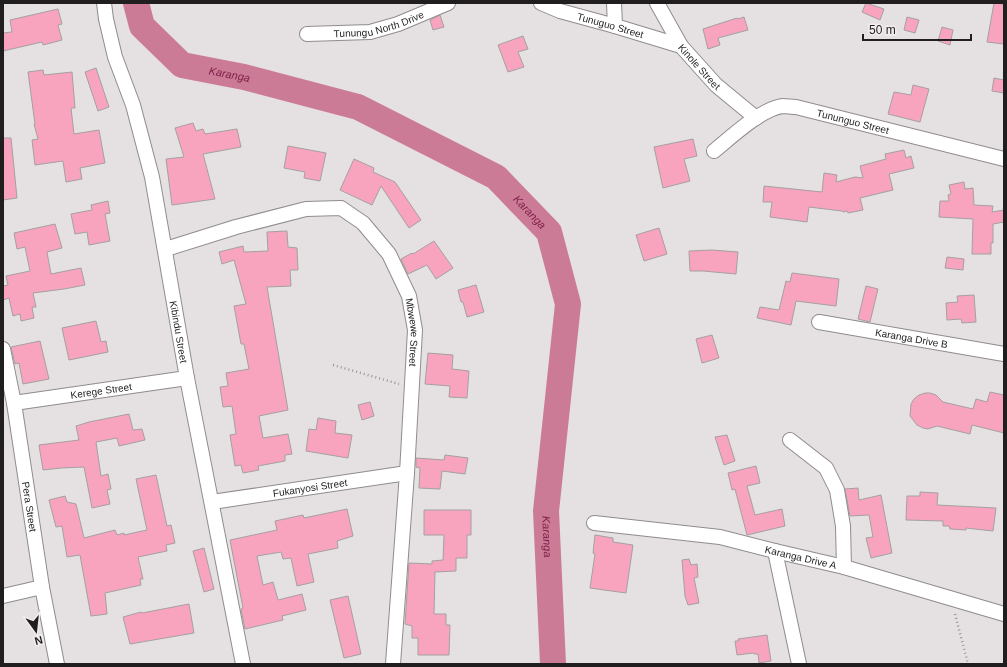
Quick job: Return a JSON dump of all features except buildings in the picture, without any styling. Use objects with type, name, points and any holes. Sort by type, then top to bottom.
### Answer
[{"type":"street","name":"Kibindu Street","points":[[104,3],[106,19],[115,57],[133,105],[152,177],[166,249],[187,378],[243,664]]},
{"type":"street","name":"Tunungu North Drive","points":[[307,34],[370,32],[398,24],[448,3]]},
{"type":"street","name":"Tunuguo Street","points":[[541,3],[560,11],[681,46]]},
{"type":"street","points":[[614,3],[615,26]]},
{"type":"street","name":"Kinole Street","points":[[657,3],[681,46],[716,85],[756,118]]},
{"type":"street","name":"Tununguo Street","points":[[714,152],[756,118],[776,108],[784,106],[796,107],[1004,159]]},
{"type":"street","name":"Mbwewe Street","points":[[166,249],[236,227],[306,209],[341,208],[363,223],[389,254],[409,296],[415,330],[407,473],[393,664]]},
{"type":"street","name":"Karanga Drive B","points":[[819,322],[1004,354]]},
{"type":"street","name":"Pera Street","points":[[3,349],[14,403],[42,587],[57,664]]},
{"type":"street","name":"Kerege Street","points":[[14,403],[187,378]]},
{"type":"street","points":[[790,440],[826,468],[837,490],[843,526],[844,567]]},
{"type":"street","name":"Fukanyosi Street","points":[[212,502],[407,473]]},
{"type":"street","name":"Karanga Drive A","points":[[594,523],[720,537],[844,567],[1004,614]]},
{"type":"street","points":[[775,551],[799,664]]},
{"type":"street","points":[[3,596],[42,587]]},
{"type":"path","points":[[333,365],[411,387]]},
{"type":"path","points":[[951,598],[968,664]]},
{"type":"waterway","name":"Karanga","points":[[136,3],[142,26],[182,65],[244,77],[358,107],[496,177],[549,232],[568,304],[546,511],[553,664]]}]
